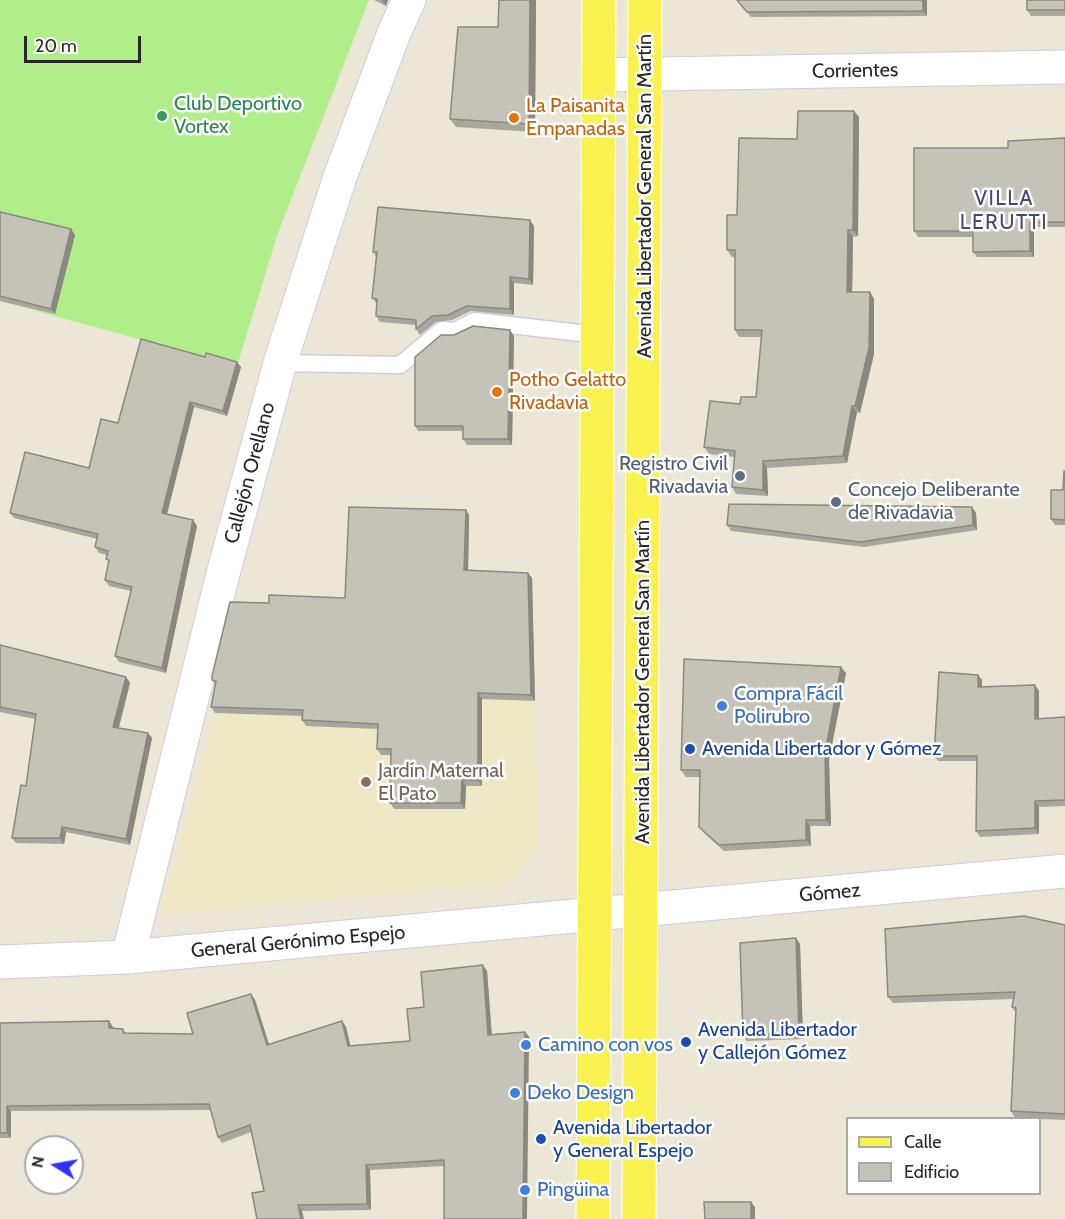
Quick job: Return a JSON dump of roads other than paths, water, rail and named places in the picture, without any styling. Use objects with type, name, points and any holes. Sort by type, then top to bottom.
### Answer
[{"type":"main road","points":[[593,1219],[599,0]]},
{"type":"main road","name":"Avenida Libertador General San Martín","points":[[639,1219],[645,0]]},
{"type":"street","name":"Callejón Orellano","points":[[128,957],[223,574],[280,363],[340,177],[394,33],[409,0]]},
{"type":"street","name":"Corrientes","points":[[599,75],[1065,68]]},
{"type":"street","name":"Gómez","points":[[596,914],[1065,871]]},
{"type":"street","name":"General Gerónimo Espejo","points":[[0,962],[128,957],[596,914]]},
{"type":"lane","points":[[280,363],[400,365],[442,330],[454,331],[475,321],[598,334]]},
{"type":"place","name":"Club Deportivo Vortex","points":[[162,116]]},
{"type":"place","name":"La Paisanita Empanadas","points":[[514,118]]},
{"type":"place","name":"Potho Gelatto Rivadavia","points":[[497,392]]},
{"type":"place","name":"Registro Civil Rivadavia","points":[[740,476]]},
{"type":"place","name":"Concejo Deliberante de Rivadavia","points":[[836,502]]},
{"type":"place","name":"Compra Fácil Polirubro","points":[[722,706]]},
{"type":"place","name":"Avenida Libertador y Gómez","points":[[690,749]]},
{"type":"place","name":"Jardín Maternal El Pato","points":[[366,782]]},
{"type":"place","name":"Avenida Libertador y Callejón Gómez","points":[[686,1042]]},
{"type":"place","name":"Camino con vos","points":[[526,1045]]},
{"type":"place","name":"Deko Design","points":[[515,1093]]},
{"type":"place","name":"Avenida Libertador y General Espejo","points":[[541,1139]]},
{"type":"place","name":"Pingüina","points":[[525,1190]]},
{"type":"district","name":"VILLA LERUTTI","points":[[1004,211]]}]
